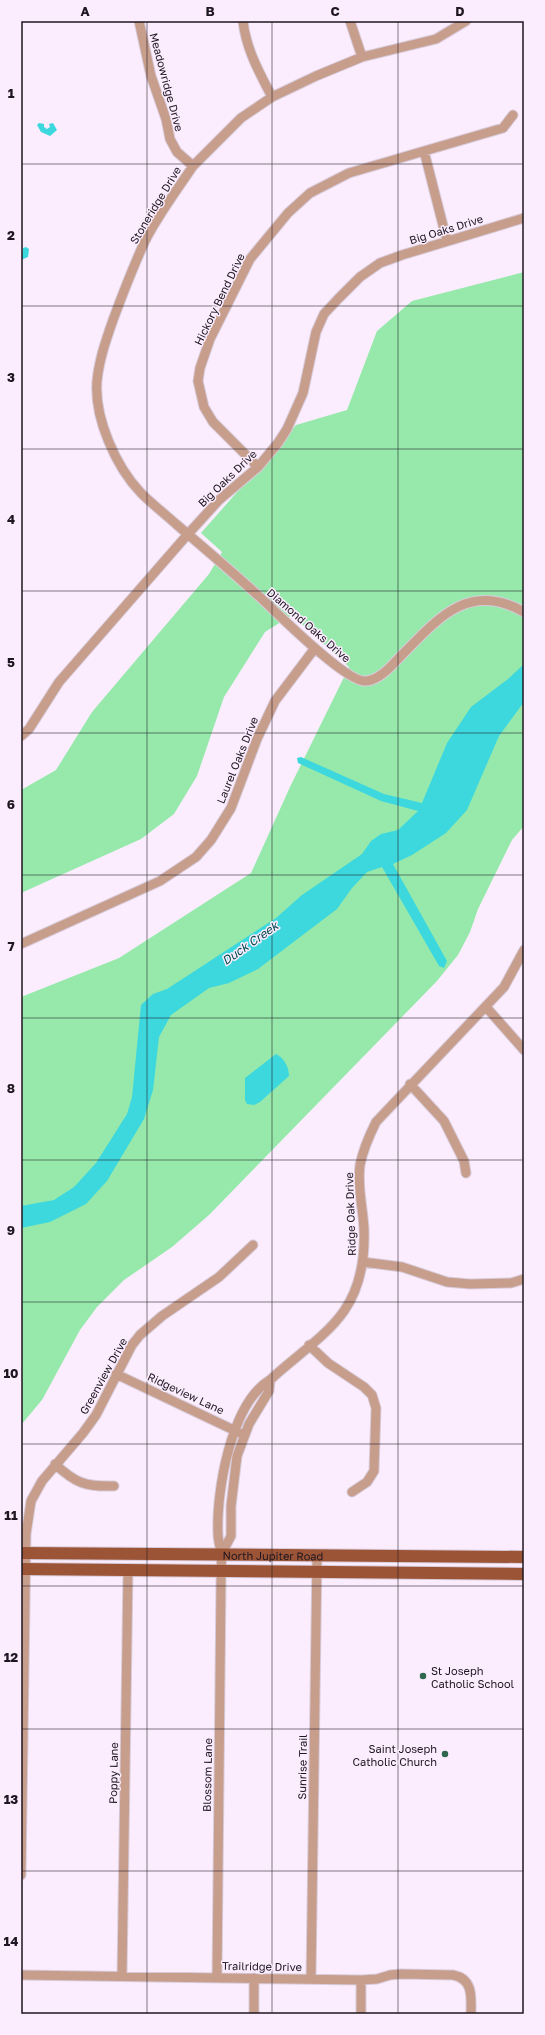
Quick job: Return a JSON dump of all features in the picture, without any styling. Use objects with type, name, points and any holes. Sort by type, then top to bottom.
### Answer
[{"type":"main road","name":"North Jupiter Road","points":[[24,1553],[524,1557]]},
{"type":"main road","points":[[388,1556],[388,1573]]},
{"type":"main road","points":[[474,1557],[474,1574]]},
{"type":"main road","name":"North Jupiter Road","points":[[24,1569],[524,1574]]},
{"type":"street","name":"Meadowridge Drive","points":[[139,21],[150,76],[166,119],[170,139],[177,152],[193,166]]},
{"type":"street","points":[[242,21],[244,35],[253,59],[272,97]]},
{"type":"street","points":[[350,21],[362,58]]},
{"type":"street","name":"Stoneridge Drive","points":[[188,534],[140,493],[121,468],[109,444],[98,408],[97,382],[103,348],[122,295],[143,247],[193,166],[241,118],[272,97],[316,76],[362,58],[436,39],[466,21]]},
{"type":"street","name":"Hickory Bend Drive","points":[[258,467],[213,422],[204,408],[198,381],[200,368],[210,339],[250,259],[288,213],[310,193],[349,173],[503,128],[513,115]]},
{"type":"street","points":[[424,151],[447,241]]},
{"type":"street","name":"Big Oaks Drive","points":[[21,736],[30,730],[59,682],[188,534],[219,500],[258,467],[278,443],[295,412],[302,393],[316,332],[329,309],[360,277],[380,263],[524,218]]},
{"type":"street","name":"Diamond Oaks Drive","points":[[188,534],[239,578],[315,648],[353,678],[363,682],[378,678],[443,614],[460,605],[475,600],[504,603],[524,612]]},
{"type":"street","name":"Laurel Oaks Drive","points":[[21,944],[160,881],[196,857],[211,840],[232,808],[257,738],[274,701],[315,648]]},
{"type":"street","name":"Ridge Oak Drive","points":[[221,1555],[218,1535],[220,1503],[227,1454],[235,1430],[248,1403],[262,1385],[270,1380],[328,1329],[344,1311],[359,1281],[363,1262],[364,1230],[360,1188],[360,1166],[366,1144],[376,1122],[410,1084],[504,987],[524,950]]},
{"type":"street","points":[[486,1007],[524,1050]]},
{"type":"street","points":[[410,1084],[444,1121],[464,1161],[466,1173]]},
{"type":"street","name":"Greenview Drive","points":[[21,1875],[24,1553],[31,1501],[42,1481],[83,1433],[96,1415],[132,1345],[148,1327],[218,1276],[253,1245]]},
{"type":"street","points":[[363,1262],[402,1266],[447,1282],[470,1284],[511,1283],[524,1279]]},
{"type":"street","points":[[309,1345],[328,1363],[364,1387],[372,1395],[376,1408],[374,1471],[367,1482],[352,1492]]},
{"type":"street","name":"Ridgeview Lane","points":[[116,1374],[244,1435]]},
{"type":"street","name":"Ridge Oak Drive","points":[[221,1555],[232,1536],[234,1484],[237,1456],[244,1435],[257,1408],[269,1391],[270,1380]]},
{"type":"street","points":[[55,1464],[72,1479],[80,1483],[100,1486],[114,1486]]},
{"type":"street","name":"Blossom Lane","points":[[216,1977],[221,1555]]},
{"type":"street","name":"Sunrise Trail","points":[[311,1979],[317,1556]]},
{"type":"street","name":"Poppy Lane","points":[[122,1976],[128,1571]]},
{"type":"street","name":"Trailridge Drive","points":[[21,1975],[361,1980],[377,1979],[390,1975],[401,1974],[461,1976],[467,1982],[471,1990],[471,2014]]},
{"type":"street","points":[[254,1978],[254,2014]]},
{"type":"street","points":[[361,1980],[361,2014]]},
{"type":"green space","points":[[524,272],[524,826],[512,840],[478,909],[470,932],[458,955],[437,981],[209,1215],[172,1247],[124,1280],[97,1307],[80,1330],[42,1400],[21,1425],[21,997],[119,958],[251,873],[290,787],[349,667],[292,615],[265,632],[224,697],[197,776],[174,814],[141,839],[21,893],[21,790],[56,770],[92,712],[209,574],[222,552],[201,533],[296,425],[347,410],[377,331],[412,301]]},
{"type":"water","points":[[39,123],[44,124],[44,127],[47,129],[50,127],[49,124],[53,123],[57,130],[50,136],[41,132],[37,125]]},
{"type":"water","points":[[26,247],[29,249],[28,257],[21,260],[23,248]]},
{"type":"water","name":"Duck Creek","points":[[524,664],[524,702],[499,736],[467,810],[446,833],[412,855],[393,864],[447,961],[444,968],[439,966],[382,867],[367,872],[352,888],[337,909],[258,969],[229,983],[209,988],[171,1015],[159,1037],[153,1090],[144,1119],[107,1181],[86,1204],[50,1222],[21,1228],[21,1206],[54,1200],[74,1187],[96,1163],[127,1114],[132,1097],[141,1005],[153,994],[167,989],[276,918],[302,895],[362,854],[371,841],[381,834],[398,830],[418,811],[381,801],[298,763],[297,758],[301,757],[384,794],[422,803],[447,743],[471,707],[508,679]]},
{"type":"water","points":[[276,1054],[286,1063],[289,1076],[260,1102],[254,1105],[247,1104],[245,1100],[245,1078]]},
{"type":"place","name":"St Joseph Catholic School","points":[[423,1676]]},
{"type":"place","name":"Saint Joseph Catholic Church","points":[[445,1754]]}]
